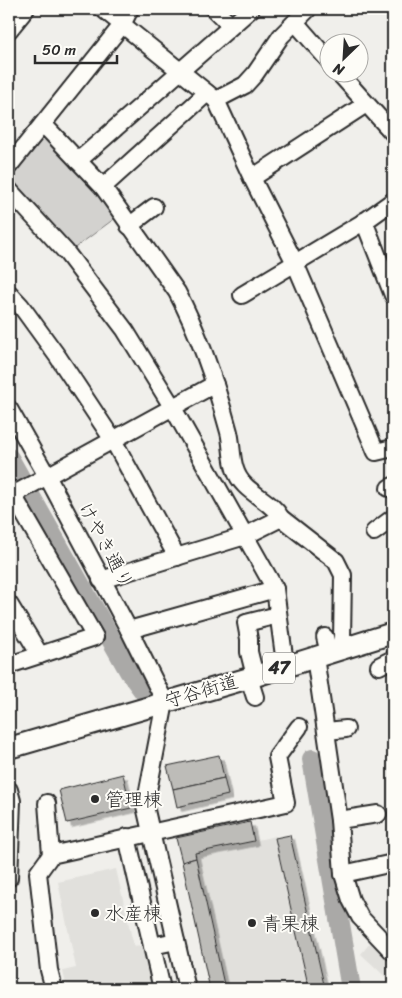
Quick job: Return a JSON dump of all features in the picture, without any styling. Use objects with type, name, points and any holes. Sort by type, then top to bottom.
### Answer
[{"type":"main road","name":"守谷街道","points":[[9,748],[252,677],[328,649],[393,633]]},
{"type":"street","points":[[9,30],[26,9]]},
{"type":"street","points":[[103,9],[211,97],[295,262],[376,452],[393,448]]},
{"type":"street","points":[[9,166],[122,25],[130,9]]},
{"type":"street","points":[[214,9],[231,26]]},
{"type":"street","points":[[78,161],[251,9]]},
{"type":"street","points":[[103,187],[211,97],[244,85],[255,74],[281,36],[308,9]]},
{"type":"street","points":[[294,22],[320,51]]},
{"type":"street","points":[[347,82],[393,133]]},
{"type":"street","points":[[252,178],[366,104]]},
{"type":"street","points":[[43,124],[103,187],[177,292],[186,309],[215,384],[229,434],[235,469],[241,483],[257,497],[277,510],[281,518],[334,555],[343,575],[342,640],[328,649],[327,731],[339,820],[343,874],[351,900],[360,918],[393,952]]},
{"type":"street","points":[[9,190],[66,252],[125,330],[173,408],[275,589],[284,656],[287,665]]},
{"type":"street","points":[[242,295],[364,221],[393,201]]},
{"type":"street","points":[[129,226],[154,206]]},
{"type":"street","points":[[364,221],[393,295]]},
{"type":"street","points":[[9,292],[58,357],[114,440],[177,557]]},
{"type":"street","points":[[9,665],[95,637],[10,493],[47,476],[215,384]]},
{"type":"street","name":"けやき通り","points":[[9,409],[129,630],[165,702]]},
{"type":"street","points":[[101,580],[245,536],[281,518]]},
{"type":"street","points":[[374,532],[393,518]]},
{"type":"street","points":[[129,630],[275,589]]},
{"type":"street","points":[[9,604],[40,655]]},
{"type":"street","points":[[255,697],[248,652],[249,639],[246,622],[278,615]]},
{"type":"street","points":[[165,702],[146,806],[187,989]]},
{"type":"street","points":[[51,855],[286,803],[277,757],[297,729]]},
{"type":"street","points":[[327,731],[346,729]]},
{"type":"street","points":[[9,790],[12,800],[9,878]]},
{"type":"street","points":[[47,803],[51,855],[38,873],[49,970],[54,989]]},
{"type":"street","points":[[339,820],[378,814]]},
{"type":"street","points":[[127,838],[162,989]]},
{"type":"street","points":[[343,874],[393,864]]},
{"type":"street","points":[[152,946],[176,941]]},
{"type":"shaded area","points":[[47,134],[118,216],[72,250],[9,182],[9,175],[42,135]]},
{"type":"shaded area","name":"青果棟","points":[[276,836],[309,989],[225,989],[195,853]]},
{"type":"shaded area","name":"水産棟","points":[[116,869],[134,947],[147,945],[156,989],[67,989],[63,971],[76,968],[58,882]]},
{"type":"shaded area","points":[[371,942],[393,962],[393,984],[361,954]]},
{"type":"building","points":[[219,755],[224,778],[173,789],[167,766]]},
{"type":"building","name":"管理棟","points":[[123,774],[131,808],[67,823],[59,790]]},
{"type":"building","points":[[224,778],[228,795],[177,807],[173,789]]},
{"type":"building","points":[[250,822],[254,841],[195,853],[196,858],[182,862],[176,838]]},
{"type":"building","points":[[290,835],[325,989],[309,989],[275,838]]},
{"type":"building","points":[[196,858],[225,989],[210,989],[182,862]]},
{"type":"waterway","points":[[9,458],[129,671],[145,693]]},
{"type":"waterway","points":[[312,759],[351,989]]},
{"type":"place","name":"管理棟","points":[[95,799]]},
{"type":"place","name":"水産棟","points":[[95,913]]},
{"type":"place","name":"青果棟","points":[[252,923]]}]
